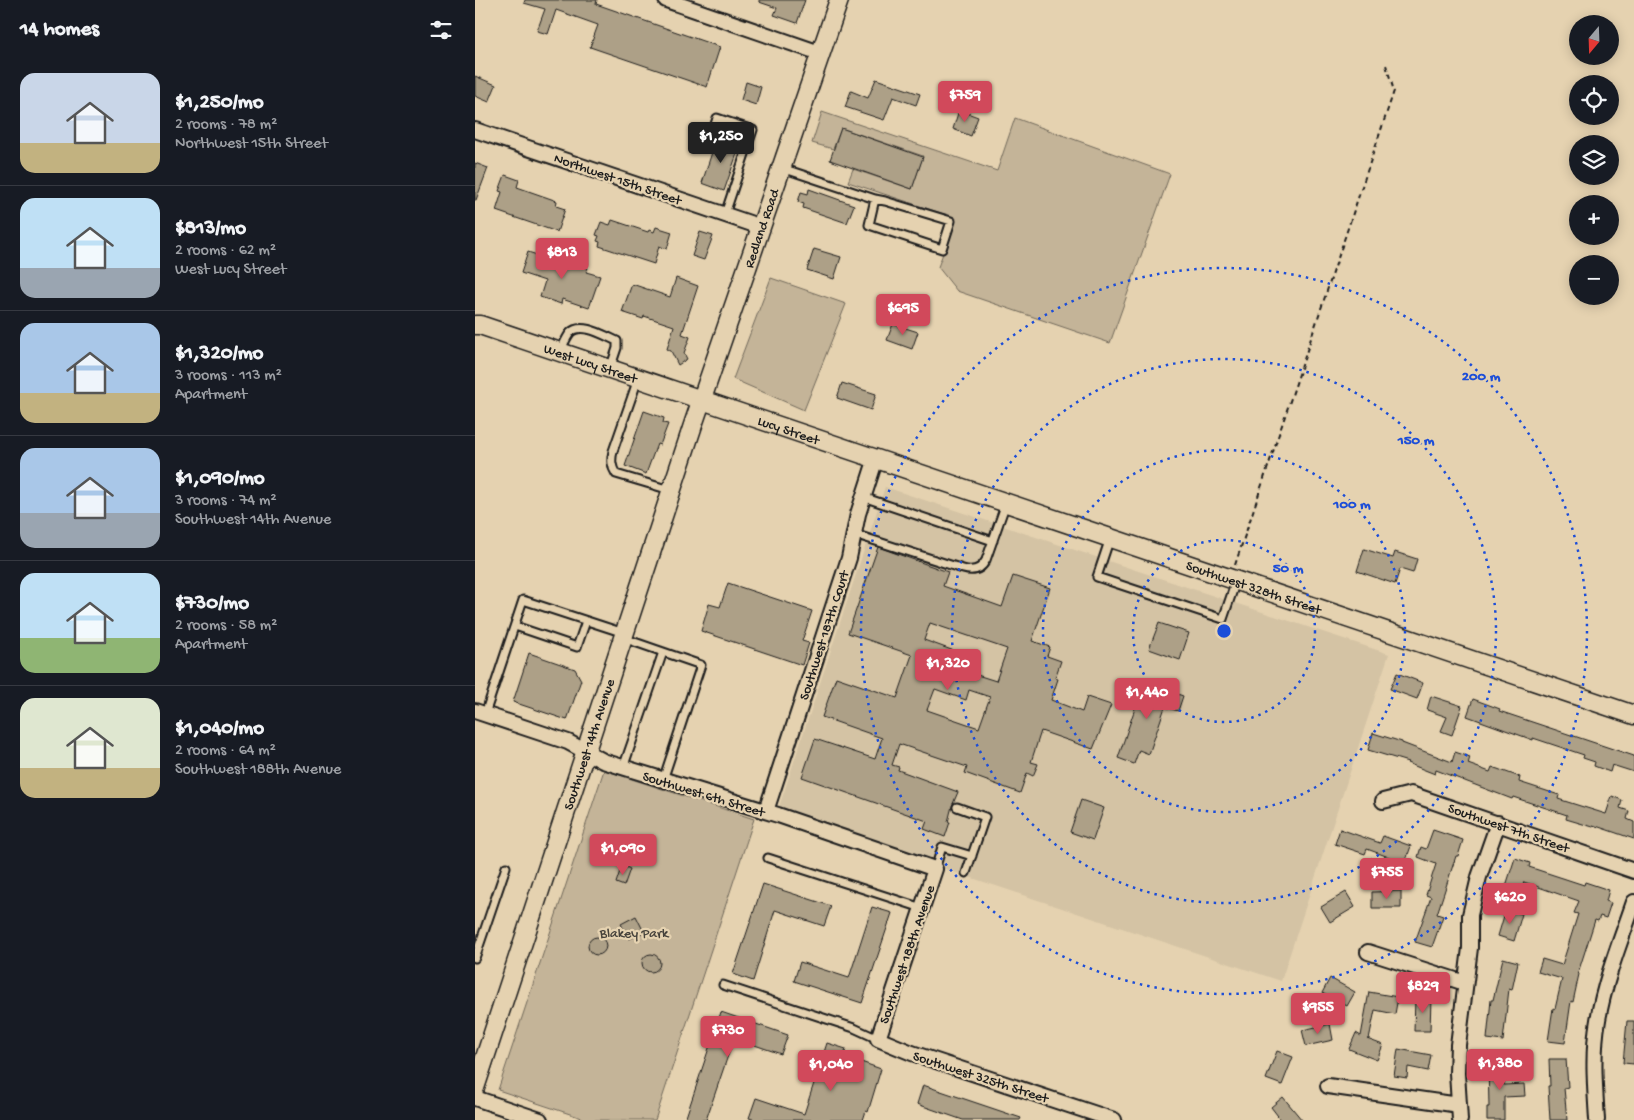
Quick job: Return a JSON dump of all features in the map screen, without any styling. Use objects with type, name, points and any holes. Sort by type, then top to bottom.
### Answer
[{"type":"street","points":[[668,0],[820,53]]},
{"type":"street","name":"Redland Road","points":[[701,400],[839,0]]},
{"type":"street","name":"Northwest 15th Street","points":[[475,130],[761,227]]},
{"type":"street","name":"West Lucy Street","points":[[477,324],[701,400]]},
{"type":"street","name":"Lucy Street","points":[[701,400],[876,458]]},
{"type":"street","name":"Southwest 14th Avenue","points":[[475,1088],[701,400]]},
{"type":"street","name":"Southwest 328th Street","points":[[876,458],[1634,715]]},
{"type":"street","name":"Southwest 187th Court","points":[[766,811],[849,558],[863,497],[876,458]]},
{"type":"street","name":"Southwest 6th Street","points":[[480,713],[568,742],[603,761],[623,768],[766,811],[935,869]]},
{"type":"street","name":"Southwest 7th Street","points":[[1383,801],[1411,794],[1634,871]]},
{"type":"street","points":[[1460,1120],[1458,1045],[1470,948],[1472,904],[1498,824]]},
{"type":"street","name":"Southwest 188th Avenue","points":[[877,1039],[935,869]]},
{"type":"street","points":[[1597,1120],[1595,1062],[1598,1020],[1608,980],[1634,902]]},
{"type":"street","points":[[1368,952],[1465,983]]},
{"type":"street","name":"Southwest 325th Street","points":[[877,1039],[1114,1120]]},
{"type":"street","points":[[1328,1086],[1459,1105]]},
{"type":"street","points":[[475,1098],[540,1120]]},
{"type":"lane","points":[[711,134],[717,118],[753,130],[725,214]]},
{"type":"lane","points":[[781,168],[875,199],[885,200],[951,221],[942,249],[869,225],[875,199]]},
{"type":"lane","points":[[560,352],[570,334],[575,330],[583,328],[595,332],[617,341],[617,348],[610,369]]},
{"type":"lane","points":[[638,378],[613,451],[611,461],[613,469],[616,474],[671,491]]},
{"type":"lane","points":[[863,497],[993,541]]},
{"type":"lane","points":[[854,534],[968,571],[976,570],[985,564],[1006,502]]},
{"type":"lane","points":[[1111,537],[1097,578],[1223,619],[1233,580]]},
{"type":"lane","points":[[480,713],[515,626],[523,600],[586,621],[701,665],[663,780]]},
{"type":"lane","points":[[515,626],[577,647],[586,621]]},
{"type":"lane","points":[[623,768],[663,652]]},
{"type":"lane","points":[[957,807],[985,817],[966,873]]},
{"type":"lane","points":[[935,869],[942,847],[972,856]]},
{"type":"lane","points":[[768,858],[922,908]]},
{"type":"lane","points":[[475,958],[506,867]]},
{"type":"lane","points":[[723,985],[854,1028],[877,1039]]},
{"type":"path","points":[[1233,580],[1394,91],[1386,65]]},
{"type":"shaded area","points":[[885,487],[1389,654],[1281,981],[777,813]]},
{"type":"green space","points":[[822,112],[997,171],[1015,118],[1170,174],[1110,343],[957,291],[938,267],[956,218],[848,182],[853,169],[912,189],[923,156],[841,128],[833,149],[812,143]]},
{"type":"green space","points":[[771,278],[846,304],[804,410],[733,379]]},
{"type":"green space","name":"Blakey Park","points":[[604,770],[754,819],[655,1120],[588,1120],[498,1090]]},
{"type":"building","points":[[525,0],[597,0],[596,4],[720,47],[707,87],[590,47],[598,25],[556,10],[548,34],[537,31],[545,9],[524,3]]},
{"type":"building","points":[[759,0],[805,0],[797,23],[774,15],[777,8],[759,2]]},
{"type":"building","points":[[475,76],[496,85],[489,102],[475,96]]},
{"type":"building","points":[[876,79],[920,94],[916,105],[893,97],[884,120],[845,107],[851,91],[868,98]]},
{"type":"building","points":[[746,82],[761,87],[756,105],[741,100]]},
{"type":"building","points":[[959,110],[978,117],[971,136],[953,129]]},
{"type":"building","points":[[841,128],[923,157],[912,189],[830,160]]},
{"type":"building","points":[[717,137],[740,145],[724,191],[702,183]]},
{"type":"building","points":[[475,163],[488,168],[476,200],[475,200]]},
{"type":"building","points":[[505,175],[519,180],[517,187],[557,201],[556,206],[565,209],[557,232],[496,211],[502,192],[499,191]]},
{"type":"building","points":[[809,189],[854,205],[847,223],[803,208],[804,204],[798,202],[801,192],[808,194]]},
{"type":"building","points":[[612,220],[648,232],[649,230],[654,232],[656,227],[672,232],[667,249],[659,246],[654,264],[599,246],[600,242],[597,241],[599,236],[596,235],[601,222],[610,225]]},
{"type":"building","points":[[700,232],[713,236],[704,260],[692,256]]},
{"type":"building","points":[[814,249],[841,257],[834,279],[807,270]]},
{"type":"building","points":[[528,252],[574,267],[575,263],[588,268],[586,272],[600,276],[589,308],[562,299],[561,304],[540,297],[545,281],[521,273]]},
{"type":"building","points":[[676,278],[698,286],[682,334],[690,337],[684,353],[687,359],[678,365],[671,351],[667,349],[674,326],[644,316],[643,319],[622,312],[632,284],[670,297]]},
{"type":"building","points":[[893,324],[918,332],[912,349],[887,340]]},
{"type":"building","points":[[842,383],[876,394],[871,410],[837,398]]},
{"type":"building","points":[[644,411],[664,418],[663,423],[668,424],[660,445],[657,444],[646,474],[625,466]]},
{"type":"building","points":[[878,547],[948,572],[943,586],[1002,607],[1013,576],[1050,588],[1032,641],[1050,647],[1047,656],[1061,661],[1055,678],[1058,679],[1051,700],[1082,712],[1087,697],[1111,705],[1093,749],[1041,731],[1031,762],[1038,764],[1033,776],[1027,773],[1020,793],[965,773],[967,767],[899,744],[892,765],[899,767],[898,770],[958,792],[952,806],[948,822],[950,822],[945,837],[924,829],[927,821],[802,777],[815,739],[875,759],[882,738],[822,717],[836,677],[897,698],[912,655],[848,633]],"holes":[[[930,623],[1007,649],[996,681],[974,674],[979,660],[924,640]],[[935,689],[966,700],[969,690],[990,697],[979,728],[927,710]]]},
{"type":"building","points":[[1364,549],[1393,558],[1395,552],[1417,559],[1413,573],[1400,569],[1395,584],[1357,571]]},
{"type":"building","points":[[728,583],[812,611],[802,641],[809,643],[802,665],[701,631],[709,604],[720,607]]},
{"type":"building","points":[[1159,623],[1189,633],[1180,660],[1149,649]]},
{"type":"building","points":[[529,653],[575,669],[581,680],[567,720],[513,702]]},
{"type":"building","points":[[1397,673],[1423,683],[1417,699],[1390,689]]},
{"type":"building","points":[[1144,682],[1183,696],[1178,711],[1165,707],[1149,754],[1139,750],[1134,764],[1118,758]]},
{"type":"building","points":[[1431,696],[1462,706],[1452,735],[1441,731],[1447,717],[1427,710]]},
{"type":"building","points":[[1473,699],[1500,709],[1499,711],[1634,756],[1634,772],[1612,765],[1610,772],[1594,766],[1595,762],[1583,758],[1584,755],[1533,738],[1533,740],[1467,716]]},
{"type":"building","points":[[1373,733],[1402,742],[1452,762],[1455,752],[1470,757],[1468,764],[1490,772],[1492,767],[1520,777],[1519,782],[1559,795],[1558,799],[1606,814],[1612,796],[1622,800],[1620,808],[1629,811],[1627,819],[1634,822],[1634,839],[1593,825],[1593,827],[1566,819],[1567,815],[1513,797],[1512,799],[1436,770],[1435,774],[1408,762],[1368,750]]},
{"type":"building","points":[[1081,800],[1104,808],[1093,840],[1070,832]]},
{"type":"building","points":[[1340,829],[1380,843],[1383,836],[1411,846],[1405,863],[1367,849],[1365,854],[1335,844]]},
{"type":"building","points":[[1433,830],[1463,840],[1437,914],[1443,916],[1432,947],[1415,942],[1431,897],[1426,895],[1436,864],[1418,857],[1421,847],[1426,849]]},
{"type":"building","points":[[1515,858],[1530,863],[1529,867],[1584,885],[1585,882],[1609,890],[1606,901],[1611,903],[1606,918],[1600,916],[1598,921],[1595,920],[1578,973],[1573,1002],[1571,1001],[1565,1043],[1548,1041],[1553,1008],[1555,1009],[1562,979],[1538,972],[1542,959],[1562,965],[1578,914],[1574,913],[1579,901],[1524,882],[1520,894],[1505,889]]},
{"type":"building","points":[[622,865],[630,869],[624,886],[616,883]]},
{"type":"building","points":[[763,884],[831,906],[824,926],[775,910],[753,981],[733,974]]},
{"type":"building","points":[[1401,891],[1401,908],[1372,908],[1372,892]]},
{"type":"building","points":[[1346,892],[1355,907],[1330,922],[1321,907]]},
{"type":"building","points":[[872,907],[892,913],[862,1003],[794,981],[800,962],[849,978]]},
{"type":"building","points":[[1506,909],[1522,914],[1514,941],[1498,936]]},
{"type":"building","points":[[636,916],[644,932],[629,939],[621,924]]},
{"type":"building","points":[[593,937],[601,937],[606,942],[604,953],[593,955],[588,950],[588,942]]},
{"type":"building","points":[[647,954],[655,954],[660,959],[658,970],[647,972],[642,967],[642,959]]},
{"type":"building","points":[[1503,958],[1518,962],[1512,990],[1509,989],[1503,1041],[1487,1039],[1491,1000],[1493,1000]]},
{"type":"building","points":[[1330,978],[1355,992],[1347,1006],[1322,993]]},
{"type":"building","points":[[1369,992],[1398,997],[1395,1014],[1375,1010],[1369,1039],[1367,1039],[1383,1045],[1377,1060],[1349,1049],[1356,1033],[1361,1036]]},
{"type":"building","points":[[1415,998],[1431,998],[1430,1031],[1414,1031]]},
{"type":"building","points":[[721,1012],[788,1035],[781,1054],[734,1038],[706,1120],[685,1120]]},
{"type":"building","points":[[1627,1021],[1634,1021],[1634,1064],[1623,1063]]},
{"type":"building","points":[[1330,1024],[1333,1040],[1306,1046],[1302,1030]]},
{"type":"building","points":[[827,1043],[846,1049],[844,1056],[881,1069],[868,1112],[866,1111],[863,1120],[756,1120],[749,1118],[756,1098],[804,1114]]},
{"type":"building","points":[[1398,1049],[1431,1055],[1428,1071],[1408,1067],[1407,1078],[1394,1076]]},
{"type":"building","points":[[1277,1051],[1293,1057],[1282,1085],[1266,1079]]},
{"type":"building","points":[[1549,1059],[1566,1059],[1568,1087],[1564,1088],[1567,1120],[1550,1120]]},
{"type":"building","points":[[1504,1061],[1504,1085],[1524,1084],[1525,1096],[1504,1097],[1504,1120],[1487,1120],[1487,1107],[1489,1107],[1488,1062]]},
{"type":"building","points":[[923,1085],[1021,1118],[1020,1120],[963,1120],[917,1104]]},
{"type":"building","points":[[1283,1097],[1302,1120],[1281,1120],[1271,1107]]}]
